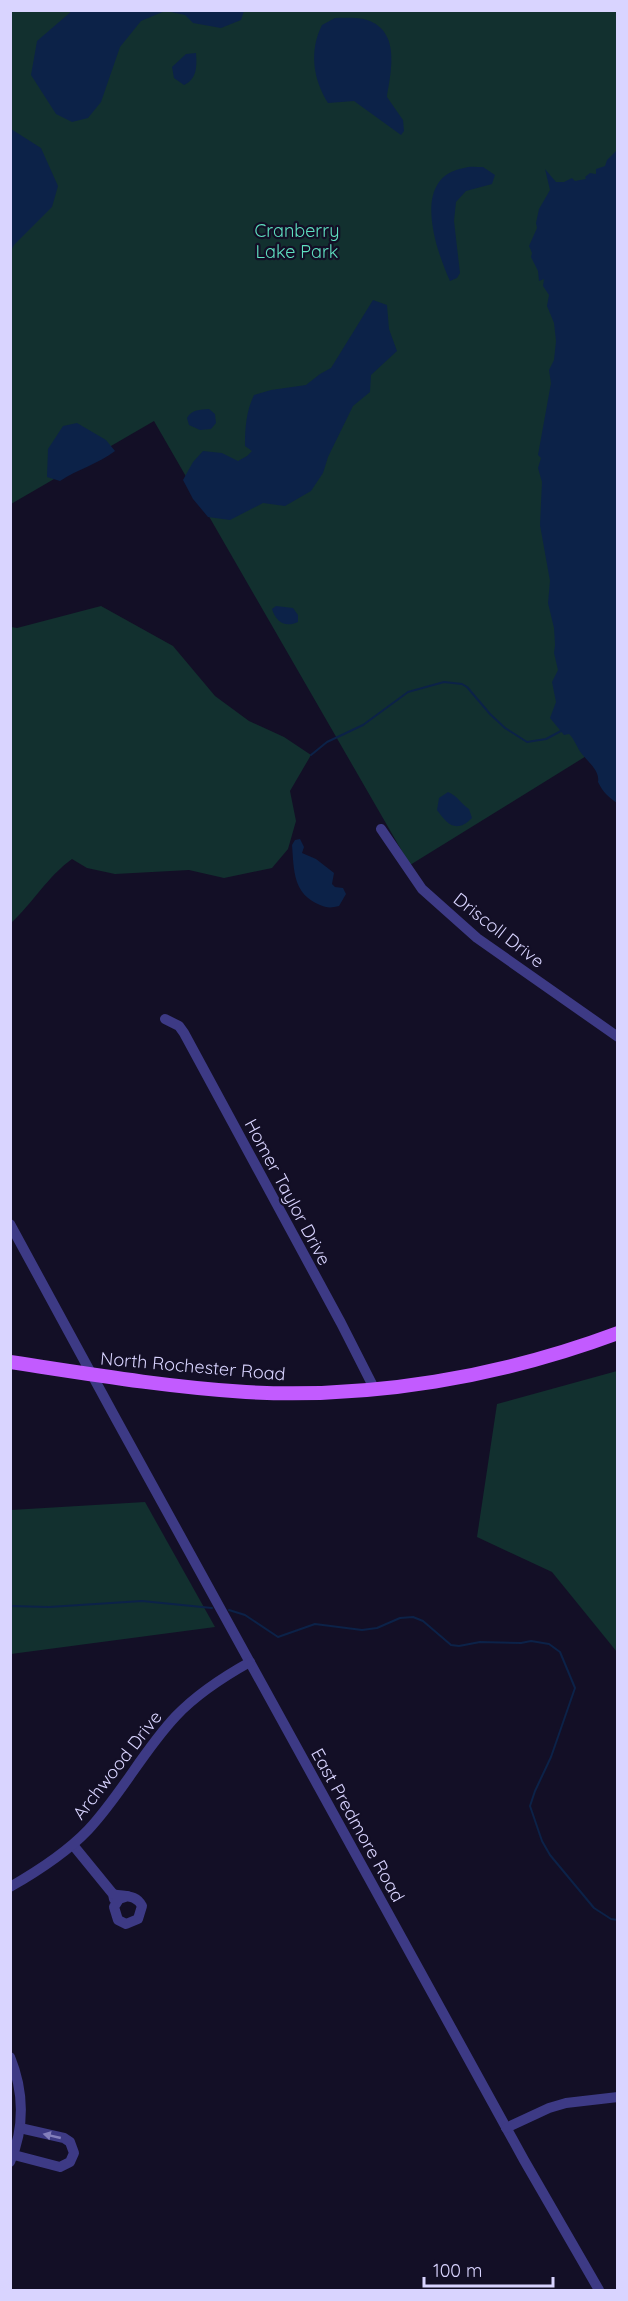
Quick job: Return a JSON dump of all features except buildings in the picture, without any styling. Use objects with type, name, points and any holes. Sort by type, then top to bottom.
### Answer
[{"type":"main road","name":"North Rochester Road","points":[[10,1362],[149,1383],[245,1392],[322,1393],[402,1386],[486,1372],[559,1354],[618,1334]]},
{"type":"street","name":"Driscoll Drive","points":[[381,830],[417,884],[477,938],[618,1037]]},
{"type":"street","name":"Homer Taylor Drive","points":[[165,1019],[179,1026],[184,1033],[374,1388]]},
{"type":"street","name":"East Predmore Road","points":[[10,1224],[506,2128],[599,2290]]},
{"type":"street","name":"Archwood Drive","points":[[10,1887],[35,1873],[72,1845],[102,1815],[176,1716],[208,1687],[250,1662]]},
{"type":"street","points":[[72,1845],[113,1894],[115,1916],[122,1923],[135,1922],[141,1915],[142,1906],[136,1899],[113,1894]]},
{"type":"street","points":[[114,1907],[119,1899],[128,1896]]},
{"type":"street","points":[[10,2056],[20,2091],[20,2128],[12,2158],[60,2167],[70,2162],[74,2153],[70,2142],[64,2138],[20,2128]]},
{"type":"street","points":[[506,2128],[549,2108],[566,2103],[618,2097]]},
{"type":"green space","name":"Cranberry Lake Park","points":[[11,11],[617,11],[617,737],[410,865],[154,421],[11,504]]},
{"type":"green space","points":[[101,606],[173,646],[215,696],[249,721],[284,737],[311,755],[290,791],[296,821],[288,849],[272,868],[224,878],[189,870],[115,874],[87,868],[72,859],[55,874],[11,923],[11,627],[17,628]]},
{"type":"green space","points":[[618,1371],[617,1652],[552,1572],[477,1537],[497,1404]]},
{"type":"green space","points":[[145,1502],[215,1627],[11,1654],[11,1510]]},
{"type":"water","points":[[73,10],[165,11],[141,21],[120,47],[101,102],[88,118],[72,122],[56,114],[31,75],[37,41]]},
{"type":"water","points":[[166,11],[244,11],[241,20],[221,28],[193,23],[185,15]]},
{"type":"water","points":[[335,18],[367,20],[378,25],[385,33],[391,53],[387,97],[403,120],[404,131],[401,135],[354,101],[328,103],[316,75],[314,55],[322,25]]},
{"type":"water","points":[[196,53],[194,76],[184,85],[174,78],[172,67],[186,54]]},
{"type":"water","points":[[11,129],[41,148],[58,186],[52,207],[14,245],[11,251]]},
{"type":"water","points":[[617,150],[617,803],[602,789],[596,771],[580,752],[571,736],[564,735],[550,718],[556,702],[552,682],[558,670],[554,653],[554,628],[548,603],[550,581],[540,525],[542,482],[538,468],[541,458],[538,455],[551,383],[549,370],[554,360],[556,341],[554,323],[547,306],[549,295],[543,286],[544,279],[539,281],[529,246],[537,228],[539,209],[550,190],[545,169],[556,182],[564,182],[572,178],[575,181],[586,179],[585,177],[590,173],[596,174],[596,169],[605,166],[607,160]]},
{"type":"water","points":[[466,167],[483,167],[495,175],[492,184],[466,191],[456,202],[454,221],[460,273],[457,278],[450,281],[434,234],[432,200],[437,185],[447,174]]},
{"type":"water","points":[[373,300],[387,305],[389,329],[397,351],[371,375],[370,392],[353,406],[328,457],[323,473],[311,491],[285,506],[263,503],[230,520],[208,517],[193,499],[183,480],[193,462],[203,451],[222,453],[238,461],[247,456],[252,451],[245,446],[246,426],[254,395],[306,385],[331,368]]},
{"type":"water","points":[[209,409],[215,414],[216,423],[211,429],[200,430],[189,425],[187,418],[191,413],[196,410]]},
{"type":"water","points":[[77,423],[106,440],[115,451],[60,481],[47,477],[48,449],[63,426]]},
{"type":"water","points":[[276,606],[293,608],[298,615],[298,622],[282,623],[272,609]]},
{"type":"water","points":[[448,792],[469,809],[472,818],[466,823],[452,825],[437,810],[439,798]]},
{"type":"water","points":[[300,839],[304,847],[302,853],[316,859],[334,873],[332,884],[343,888],[346,894],[339,906],[320,905],[305,895],[300,888],[295,873],[292,845],[295,840]]},
{"type":"waterway","points":[[311,755],[327,742],[363,725],[408,692],[444,682],[462,684],[467,687],[505,728],[527,742],[546,739],[561,731]]},
{"type":"waterway","points":[[10,1606],[49,1607],[142,1601],[212,1608]]},
{"type":"waterway","points":[[229,1610],[245,1615],[278,1637],[315,1624],[362,1630],[377,1628],[400,1618],[413,1617],[423,1621],[451,1645],[531,1641],[549,1644],[560,1652],[575,1688],[551,1757],[530,1806],[542,1841],[550,1855],[594,1908],[611,1919],[618,1920]]}]
